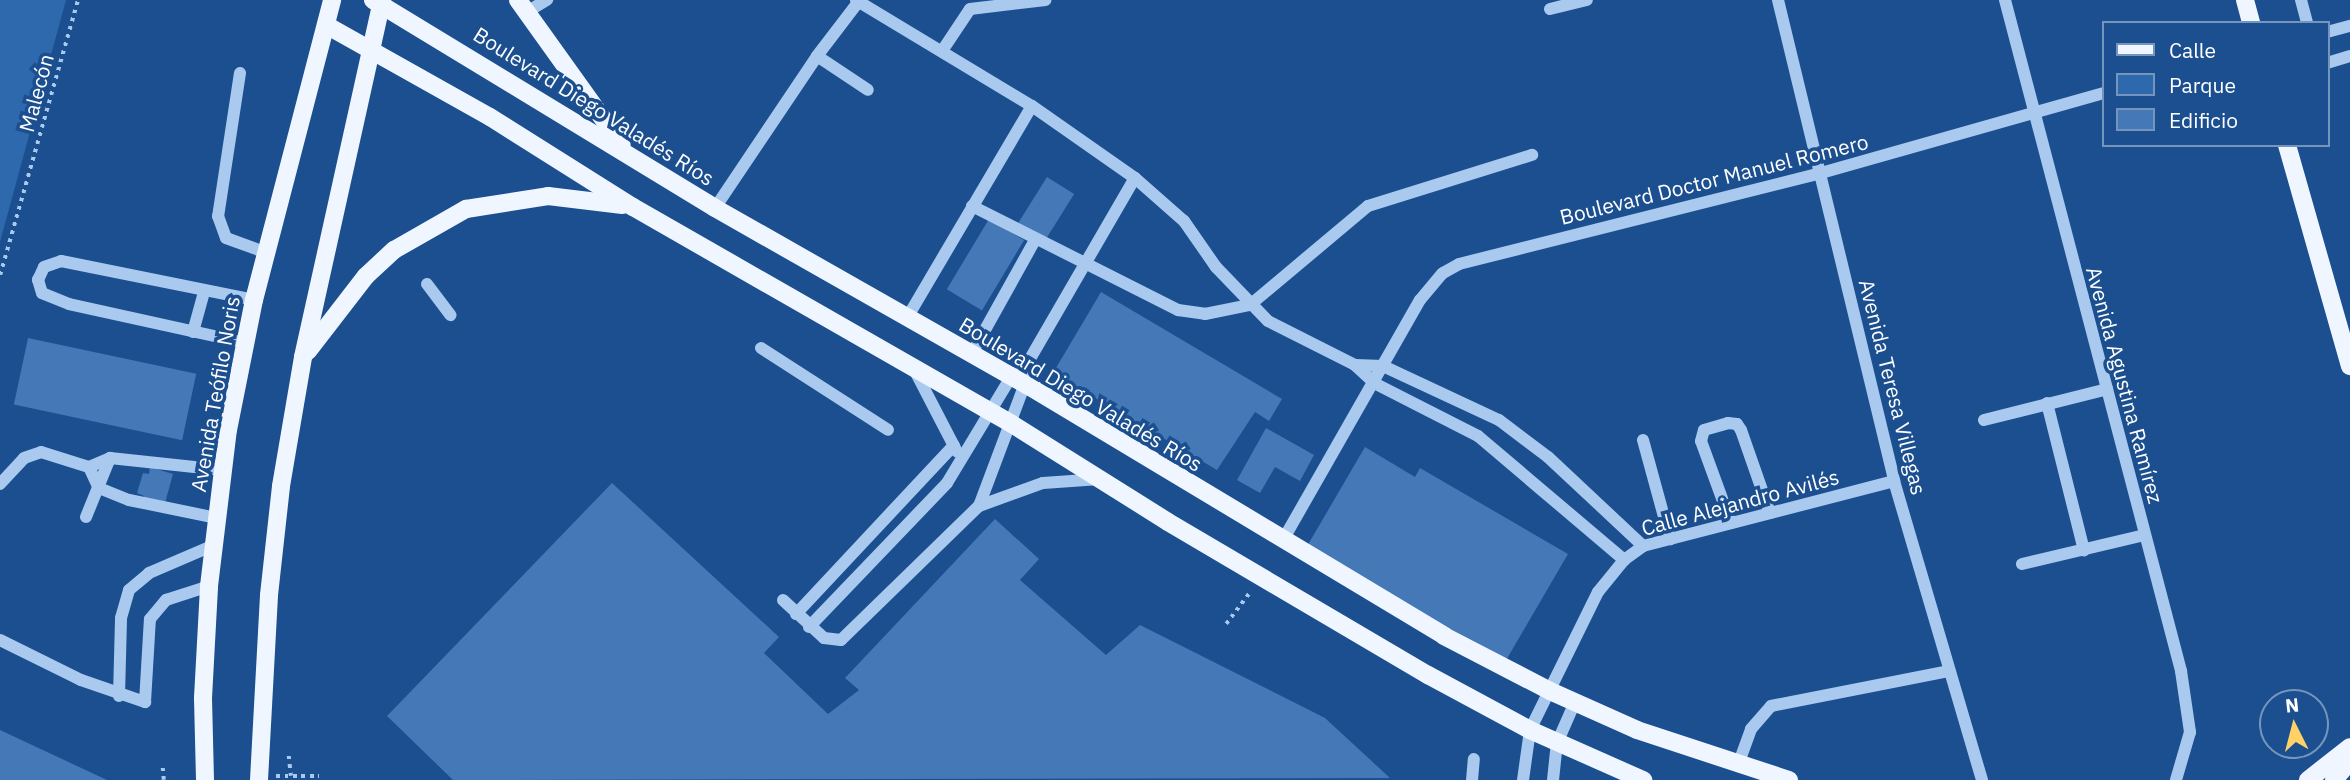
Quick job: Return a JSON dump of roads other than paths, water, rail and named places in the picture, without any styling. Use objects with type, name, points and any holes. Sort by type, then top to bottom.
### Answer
[{"type":"main road","points":[[332,0],[326,25],[489,117],[633,207],[991,411],[1261,578],[1530,730],[1643,780]]},
{"type":"main road","points":[[2245,0],[2250,21]]},
{"type":"main road","points":[[259,778],[272,568],[303,357],[379,1]]},
{"type":"main road","name":"Boulevard Diego Valadés Ríos","points":[[379,1],[715,208],[1019,381],[1444,636],[1575,702],[1738,765],[1789,780]]},
{"type":"main road","points":[[521,6],[629,153]]},
{"type":"main road","name":"Avenida Teófilo Noris","points":[[205,780],[203,698],[209,586],[222,470],[254,300],[326,25]]},
{"type":"main road","points":[[2288,147],[2350,366]]},
{"type":"main road","points":[[303,357],[366,276],[394,250],[466,209],[548,196],[633,207]]},
{"type":"main road","points":[[2308,780],[2350,747]]},
{"type":"main road","points":[[2334,780],[2350,761]]},
{"type":"street","points":[[521,6],[547,0]]},
{"type":"street","points":[[943,51],[970,9],[1045,0]]},
{"type":"street","points":[[1550,9],[1587,0]]},
{"type":"street","name":"Avenida Teresa Villegas","points":[[1779,0],[1894,481],[1982,780]]},
{"type":"street","name":"Avenida Agustina Ramírez","points":[[2006,0],[2190,717],[2187,749],[2176,780]]},
{"type":"street","points":[[2301,0],[2306,21]]},
{"type":"street","points":[[715,208],[857,1],[1032,106],[1135,178],[1184,221],[1250,306],[1287,332],[1355,365],[1374,383],[1478,436],[1625,560]]},
{"type":"street","points":[[2329,31],[2350,26]]},
{"type":"street","points":[[817,56],[868,90]]},
{"type":"street","points":[[2329,62],[2350,56]]},
{"type":"street","points":[[240,73],[218,216],[226,238],[267,253]]},
{"type":"street","name":"Boulevard Doctor Manuel Romero","points":[[1283,540],[1432,284],[1458,264],[1821,173],[2102,93]]},
{"type":"street","points":[[907,318],[1032,106]]},
{"type":"street","points":[[972,206],[1035,240],[1190,313],[1250,306],[1368,206],[1532,155]]},
{"type":"street","points":[[783,600],[810,627],[830,641],[841,640],[979,506],[1012,424],[1019,381],[1027,364],[1135,178]]},
{"type":"street","points":[[971,355],[1035,240]]},
{"type":"street","points":[[246,343],[49,297],[38,280],[44,267],[61,261],[254,300]]},
{"type":"street","points":[[427,284],[450,315]]},
{"type":"street","points":[[193,332],[204,292]]},
{"type":"street","points":[[761,348],[847,401],[888,430]]},
{"type":"street","points":[[1355,365],[1383,366],[1499,420],[1548,457],[1643,546]]},
{"type":"street","points":[[914,369],[954,445],[961,464]]},
{"type":"street","points":[[810,627],[961,464],[991,411],[1019,381]]},
{"type":"street","points":[[1984,419],[2107,389]]},
{"type":"street","points":[[2047,403],[2084,550]]},
{"type":"street","points":[[1731,523],[1701,441],[1704,430],[1728,423],[1737,424],[1741,430],[1770,513]]},
{"type":"street","points":[[1643,440],[1670,539]]},
{"type":"street","points":[[796,614],[954,445]]},
{"type":"street","points":[[0,484],[24,458],[41,452],[89,467],[110,458],[222,470]]},
{"type":"street","points":[[86,517],[110,458]]},
{"type":"street","points":[[89,467],[99,488],[151,507],[217,518]]},
{"type":"street","points":[[979,506],[1043,483],[1100,479]]},
{"type":"street","name":"Calle Alejandro Avilés","points":[[1523,780],[1530,730],[1598,592],[1625,560],[1643,546],[1894,481]]},
{"type":"street","points":[[878,526],[892,540]]},
{"type":"street","points":[[2022,564],[2145,535]]},
{"type":"street","points":[[119,696],[121,618],[129,590],[149,573],[214,545]]},
{"type":"street","points":[[0,640],[119,696],[145,702],[147,630],[157,607],[209,586]]},
{"type":"street","points":[[1738,765],[1752,729],[1771,706],[1950,671]]},
{"type":"street","points":[[1553,780],[1557,743],[1575,702]]},
{"type":"street","points":[[1472,780],[1474,759]]}]
